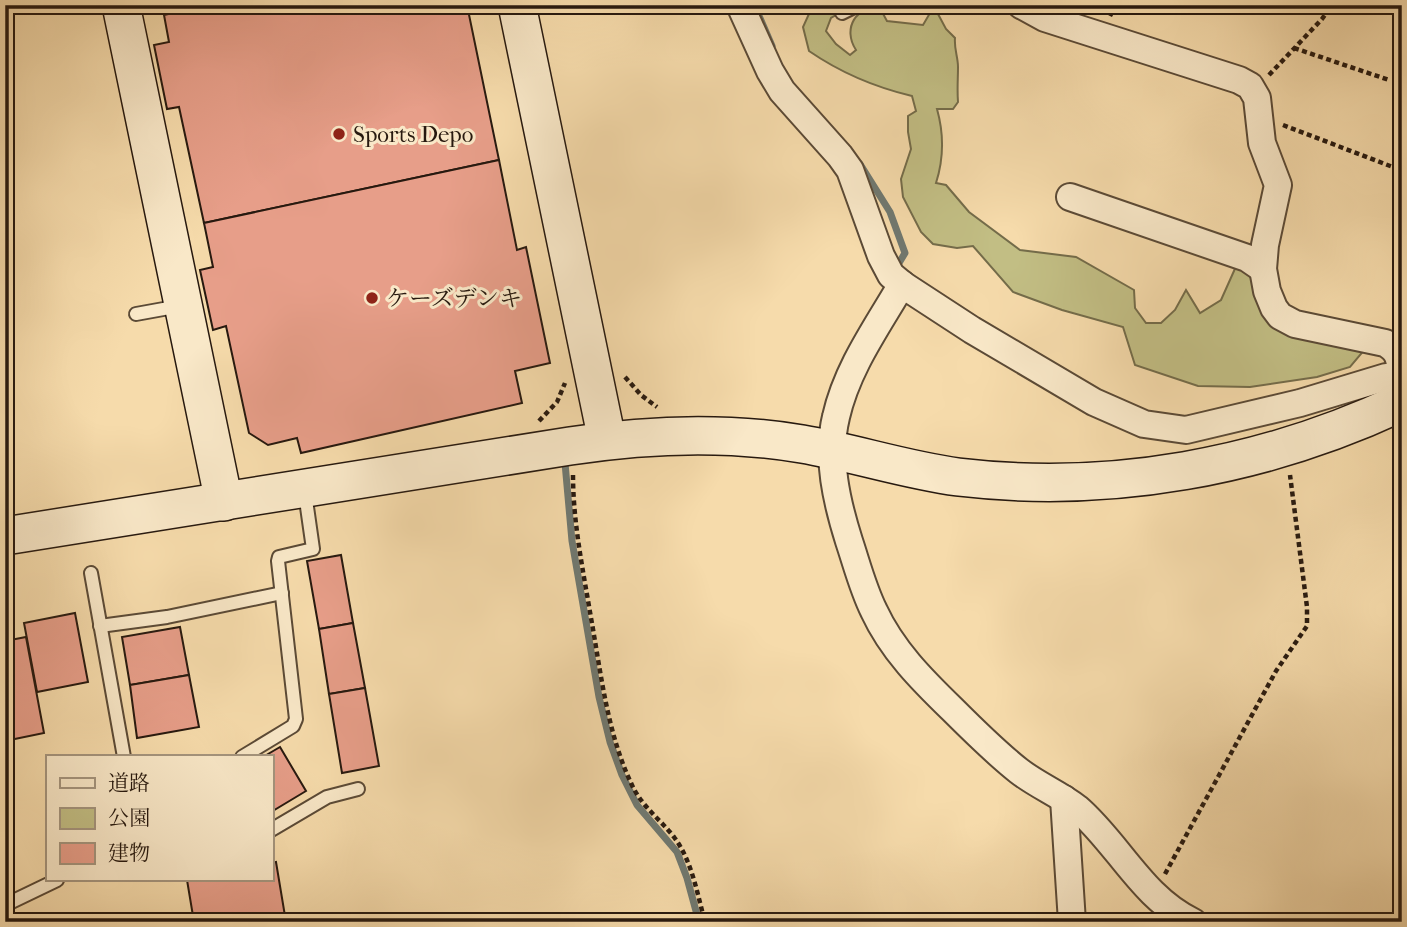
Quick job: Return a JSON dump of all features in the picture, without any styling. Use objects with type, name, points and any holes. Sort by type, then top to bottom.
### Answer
[{"type":"street","points":[[121,5],[183,305],[231,501]]},
{"type":"street","points":[[135,5],[231,501]]},
{"type":"street","points":[[517,5],[607,440]]},
{"type":"street","points":[[740,5],[782,91],[850,170],[888,271],[901,284],[972,330],[1094,402],[1132,420],[1156,427],[1196,429],[1300,403],[1385,377],[1401,378],[1399,356],[1393,347],[1295,324],[1280,316],[1270,300],[1263,269],[1265,244],[1278,185],[1262,143],[1254,90],[1239,80],[1052,21],[1021,5]]},
{"type":"street","points":[[1070,197],[1247,258],[1263,269]]},
{"type":"street","points":[[901,284],[848,379],[835,420],[835,485],[841,515],[867,594],[885,632],[909,665],[990,747],[1023,773],[1064,799],[1100,829],[1131,870],[1154,893],[1194,922]]},
{"type":"street","points":[[5,536],[607,440],[708,435],[776,440],[833,449],[931,473],[997,481],[1084,482],[1146,477],[1278,450],[1333,431],[1402,402]]},
{"type":"street","points":[[1064,799],[1072,922]]},
{"type":"lane","points":[[842,13],[859,5]]},
{"type":"lane","points":[[136,314],[183,305]]},
{"type":"lane","points":[[245,755],[293,726],[296,719],[278,561],[279,557],[311,551],[314,546],[304,489]]},
{"type":"lane","points":[[91,573],[124,755]]},
{"type":"lane","points":[[100,626],[167,617],[282,593]]},
{"type":"lane","points":[[273,829],[327,797],[358,789]]},
{"type":"lane","points":[[5,905],[55,881]]},
{"type":"path","points":[[1254,90],[1332,5]]},
{"type":"path","points":[[1294,48],[1389,80]]},
{"type":"path","points":[[1259,116],[1398,169]]},
{"type":"path","points":[[620,368],[640,395],[657,407],[667,410]]},
{"type":"path","points":[[533,425],[557,402],[566,379]]},
{"type":"path","points":[[570,446],[579,546],[602,681],[620,760],[639,798],[673,836],[683,852],[705,922]]},
{"type":"path","points":[[1154,893],[1276,671],[1307,626],[1307,607],[1288,464]]},
{"type":"green space","points":[[813,5],[853,5],[831,18],[826,31],[836,44],[850,55],[856,50],[850,34],[858,14],[872,9],[881,10],[887,21],[923,25],[930,13],[938,14],[946,29],[955,38],[958,102],[953,109],[937,109],[942,146],[936,183],[946,185],[969,212],[1020,250],[1076,257],[1134,290],[1135,308],[1146,323],[1161,323],[1175,310],[1186,290],[1200,313],[1221,300],[1238,262],[1252,265],[1263,309],[1366,348],[1350,367],[1317,377],[1250,387],[1198,386],[1135,365],[1123,327],[1062,310],[1013,292],[973,246],[957,248],[933,244],[921,232],[903,197],[901,179],[911,149],[908,116],[916,111],[912,96],[858,78],[809,51],[803,27]]},
{"type":"building","name":"Sports Depo","points":[[208,5],[467,5],[499,160],[204,223],[179,107],[167,109],[154,45],[169,42],[164,15]]},
{"type":"building","name":"ケーズデンキ","points":[[499,160],[517,250],[526,247],[550,363],[515,371],[522,403],[301,453],[297,438],[268,445],[249,433],[226,326],[213,330],[200,270],[213,267],[204,223]]},
{"type":"building","points":[[341,555],[353,623],[319,629],[307,561]]},
{"type":"building","points":[[75,613],[88,682],[37,692],[24,623]]},
{"type":"building","points":[[353,623],[365,688],[329,694],[319,629]]},
{"type":"building","points":[[180,627],[189,675],[130,685],[122,637]]},
{"type":"building","points":[[26,637],[44,733],[5,741],[5,641]]},
{"type":"building","points":[[189,675],[199,727],[137,738],[130,685]]},
{"type":"building","points":[[365,688],[379,766],[342,773],[329,694]]},
{"type":"building","points":[[280,747],[306,791],[273,811],[273,755],[266,755]]},
{"type":"building","points":[[276,862],[286,922],[194,922],[187,881],[273,881],[273,863]]},
{"type":"waterway","points":[[756,9],[772,46]]},
{"type":"waterway","points":[[860,164],[890,212],[905,253],[896,268]]},
{"type":"waterway","points":[[565,463],[572,541],[599,697],[610,742],[637,805],[677,852],[699,922]]},
{"type":"waterway","points":[[1145,922],[1163,914]]},
{"type":"place","name":"Sports Depo","points":[[339,134]]},
{"type":"place","name":"ケーズデンキ","points":[[372,298]]}]
